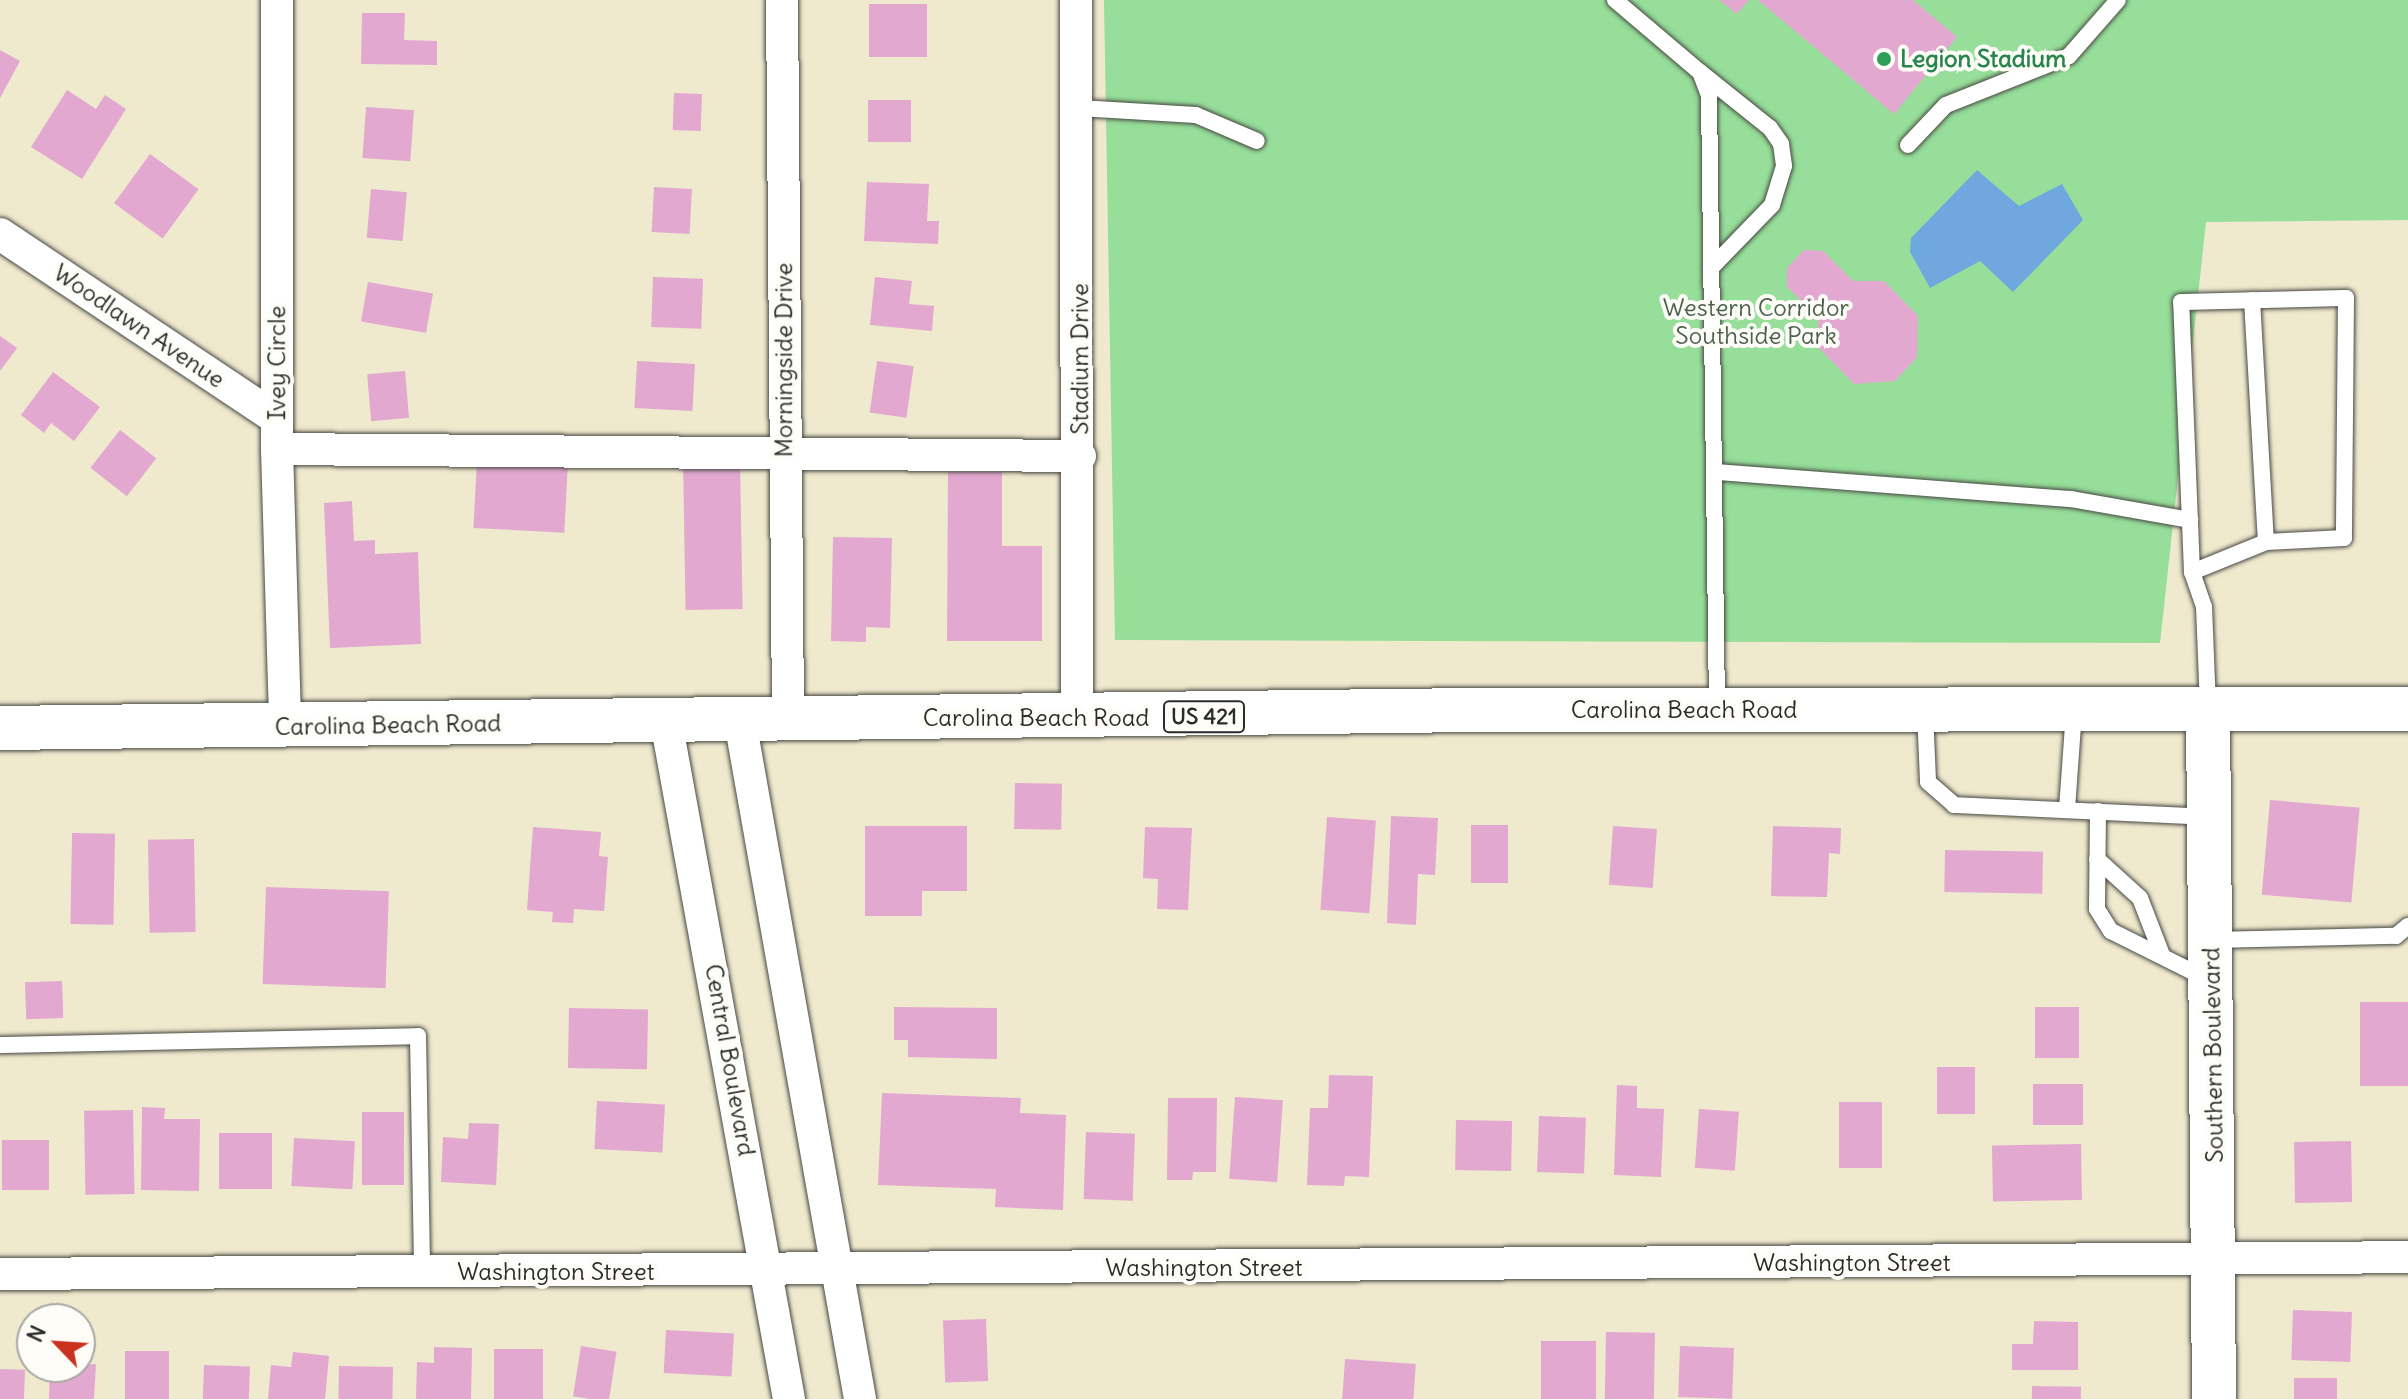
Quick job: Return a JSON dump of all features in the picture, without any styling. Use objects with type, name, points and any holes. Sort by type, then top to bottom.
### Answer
[{"type":"main road","name":"Carolina Beach Road","points":[[0,728],[1717,710],[2208,712],[2408,709]]},
{"type":"main road","name":"Southern Boulevard","points":[[2208,712],[2217,1261],[2214,1399]]},
{"type":"street","name":"Ivey Circle","points":[[277,0],[277,434],[285,726]]},
{"type":"street","name":"Morningside Drive","points":[[782,0],[783,455],[788,720]]},
{"type":"street","name":"Stadium Drive","points":[[1076,0],[1080,456],[1077,718]]},
{"type":"street","name":"Woodlawn Avenue","points":[[0,234],[277,434]]},
{"type":"street","points":[[277,434],[783,455],[1080,456]]},
{"type":"street","name":"Central Boulevard","points":[[666,721],[789,1399]]},
{"type":"street","points":[[740,721],[860,1399]]},
{"type":"street","name":"Washington Street","points":[[0,1274],[837,1271],[2408,1257]]},
{"type":"lane","points":[[1615,0],[1770,128],[1781,144],[1784,166],[1772,205],[1711,268]]},
{"type":"lane","points":[[1908,145],[1946,105],[2062,61],[2118,0]]},
{"type":"lane","points":[[1700,72],[1711,120],[1711,268],[1717,472],[1717,710]]},
{"type":"lane","points":[[1079,108],[1196,115],[1257,141]]},
{"type":"lane","points":[[2192,572],[2266,542],[2344,538],[2346,298],[2181,302],[2192,572],[2204,607],[2208,712]]},
{"type":"lane","points":[[2252,300],[2266,542]]},
{"type":"lane","points":[[1717,472],[2071,499],[2190,520]]},
{"type":"lane","points":[[1925,710],[1928,782],[1938,796],[1954,805],[2210,817]]},
{"type":"lane","points":[[2067,809],[2074,711]]},
{"type":"lane","points":[[2098,811],[2097,909],[2111,931],[2145,952],[2212,961],[2396,936],[2408,926]]},
{"type":"lane","points":[[2097,859],[2140,898],[2162,955]]},
{"type":"lane","points":[[0,1045],[418,1036],[422,1273]]},
{"type":"green space","name":"Western Corridor Southside Park","points":[[1104,0],[2408,0],[2408,220],[2206,222],[2160,643],[1115,640]]},
{"type":"water","points":[[1977,170],[2019,206],[2062,184],[2083,220],[2013,292],[1980,261],[1930,288],[1910,252],[1911,238]]},
{"type":"building","points":[[1719,0],[1749,0],[1737,14]]},
{"type":"building","name":"Legion Stadium","points":[[1758,0],[1913,0],[1957,37],[1894,114]]},
{"type":"building","points":[[869,4],[927,4],[927,57],[869,57]]},
{"type":"building","points":[[362,13],[405,13],[404,40],[437,41],[437,65],[361,64]]},
{"type":"building","points":[[0,50],[20,61],[0,98]]},
{"type":"building","points":[[67,90],[96,109],[105,95],[126,109],[82,179],[31,147]]},
{"type":"building","points":[[674,93],[702,94],[701,131],[673,130]]},
{"type":"building","points":[[868,100],[911,100],[911,142],[868,142]]},
{"type":"building","points":[[366,107],[414,110],[410,161],[362,158]]},
{"type":"building","points":[[150,154],[199,189],[163,239],[114,203]]},
{"type":"building","points":[[867,182],[929,184],[927,221],[939,221],[938,244],[864,241]]},
{"type":"building","points":[[654,187],[692,189],[690,234],[652,232]]},
{"type":"building","points":[[371,189],[407,192],[403,241],[367,238]]},
{"type":"building","points":[[1804,250],[1823,251],[1853,281],[1884,281],[1918,316],[1917,357],[1895,381],[1854,384],[1819,348],[1818,317],[1787,287],[1787,268]]},
{"type":"building","points":[[653,277],[703,279],[701,329],[651,327]]},
{"type":"building","points":[[875,277],[912,281],[909,304],[934,306],[932,331],[870,325]]},
{"type":"building","points":[[368,282],[433,293],[426,333],[361,321]]},
{"type":"building","points":[[0,336],[17,348],[0,371]]},
{"type":"building","points":[[637,361],[695,364],[692,411],[635,408]]},
{"type":"building","points":[[877,361],[914,366],[906,418],[870,412]]},
{"type":"building","points":[[405,371],[409,418],[371,421],[367,374]]},
{"type":"building","points":[[53,372],[100,407],[74,441],[51,423],[44,433],[21,415]]},
{"type":"building","points":[[120,430],[156,458],[127,496],[90,468]]},
{"type":"building","points":[[477,460],[568,465],[564,533],[473,528]]},
{"type":"building","points":[[740,461],[743,609],[686,610],[683,462]]},
{"type":"building","points":[[948,472],[1002,472],[1002,546],[1042,546],[1042,641],[947,641]]},
{"type":"building","points":[[352,501],[354,541],[375,540],[375,554],[418,552],[421,644],[330,648],[324,503]]},
{"type":"building","points":[[833,537],[892,538],[890,628],[866,627],[866,642],[831,641]]},
{"type":"building","points":[[1015,783],[1062,784],[1061,830],[1014,829]]},
{"type":"building","points":[[2270,800],[2360,808],[2351,902],[2262,895]]},
{"type":"building","points":[[1391,816],[1438,818],[1435,875],[1418,874],[1416,925],[1387,923]]},
{"type":"building","points":[[1327,817],[1376,820],[1369,913],[1321,910]]},
{"type":"building","points":[[1471,825],[1508,825],[1508,883],[1471,883]]},
{"type":"building","points":[[865,826],[967,826],[967,891],[922,891],[922,916],[865,916]]},
{"type":"building","points":[[1613,826],[1657,829],[1653,888],[1609,885]]},
{"type":"building","points":[[1773,826],[1841,828],[1840,854],[1829,853],[1827,897],[1771,896]]},
{"type":"building","points":[[533,827],[601,832],[599,856],[608,857],[604,911],[574,909],[573,923],[552,922],[553,912],[527,910]]},
{"type":"building","points":[[1145,827],[1192,828],[1188,910],[1157,909],[1158,879],[1143,878]]},
{"type":"building","points":[[72,833],[115,834],[113,925],[70,924]]},
{"type":"building","points":[[194,839],[196,932],[150,933],[148,840]]},
{"type":"building","points":[[1945,850],[2043,852],[2042,894],[1944,892]]},
{"type":"building","points":[[266,887],[389,891],[386,988],[263,984]]},
{"type":"building","points":[[62,981],[63,1018],[26,1019],[25,982]]},
{"type":"building","points":[[2360,1002],[2408,1002],[2408,1086],[2360,1086]]},
{"type":"building","points":[[894,1007],[997,1008],[997,1059],[908,1057],[908,1040],[894,1040]]},
{"type":"building","points":[[2035,1007],[2079,1007],[2079,1058],[2035,1058]]},
{"type":"building","points":[[569,1008],[648,1009],[647,1069],[568,1068]]},
{"type":"building","points":[[1937,1067],[1975,1067],[1975,1114],[1937,1114]]},
{"type":"building","points":[[1329,1075],[1373,1076],[1369,1177],[1345,1176],[1344,1186],[1307,1185],[1310,1108],[1328,1108]]},
{"type":"building","points":[[2033,1084],[2083,1084],[2083,1125],[2033,1125]]},
{"type":"building","points":[[1617,1085],[1637,1086],[1637,1108],[1664,1109],[1661,1177],[1614,1175]]},
{"type":"building","points":[[882,1093],[1021,1098],[1020,1113],[1066,1115],[1063,1210],[995,1207],[996,1189],[878,1185]]},
{"type":"building","points":[[1235,1097],[1283,1100],[1277,1182],[1229,1179]]},
{"type":"building","points":[[1168,1098],[1217,1098],[1216,1172],[1193,1172],[1192,1180],[1167,1180]]},
{"type":"building","points":[[597,1101],[665,1105],[662,1152],[594,1149]]},
{"type":"building","points":[[1839,1102],[1882,1102],[1882,1168],[1839,1168]]},
{"type":"building","points":[[142,1107],[165,1108],[164,1119],[200,1119],[199,1191],[141,1190]]},
{"type":"building","points":[[1699,1109],[1739,1112],[1735,1171],[1695,1168]]},
{"type":"building","points":[[133,1110],[134,1194],[85,1195],[84,1111]]},
{"type":"building","points":[[362,1112],[404,1112],[404,1185],[362,1185]]},
{"type":"building","points":[[1539,1116],[1586,1118],[1584,1174],[1537,1172]]},
{"type":"building","points":[[1456,1120],[1512,1121],[1511,1171],[1455,1170]]},
{"type":"building","points":[[469,1123],[499,1124],[496,1185],[441,1182],[443,1137],[468,1139]]},
{"type":"building","points":[[1086,1132],[1135,1134],[1133,1201],[1084,1199]]},
{"type":"building","points":[[219,1133],[272,1133],[272,1189],[219,1189]]},
{"type":"building","points":[[294,1138],[355,1141],[352,1189],[291,1186]]},
{"type":"building","points":[[2,1140],[49,1140],[49,1190],[2,1190]]},
{"type":"building","points":[[2351,1141],[2352,1202],[2295,1203],[2294,1142]]},
{"type":"building","points":[[2081,1144],[2082,1200],[1993,1202],[1992,1146]]},
{"type":"building","points":[[2293,1310],[2352,1312],[2350,1362],[2291,1360]]},
{"type":"building","points":[[986,1319],[988,1381],[945,1382],[943,1321]]},
{"type":"building","points":[[2034,1321],[2078,1322],[2078,1370],[2012,1370],[2012,1344],[2033,1344]]},
{"type":"building","points":[[666,1330],[734,1334],[732,1376],[664,1373]]},
{"type":"building","points":[[1606,1332],[1655,1333],[1654,1399],[1605,1399]]},
{"type":"building","points":[[1541,1341],[1596,1341],[1596,1399],[1541,1399]]},
{"type":"building","points":[[581,1346],[617,1352],[609,1399],[573,1396]]},
{"type":"building","points":[[1680,1346],[1734,1348],[1732,1399],[1678,1397]]},
{"type":"building","points":[[434,1347],[472,1348],[471,1399],[416,1399],[417,1362],[434,1363]]},
{"type":"building","points":[[494,1349],[543,1349],[543,1399],[494,1399]]},
{"type":"building","points":[[125,1351],[169,1351],[169,1399],[125,1399]]},
{"type":"building","points":[[293,1352],[329,1356],[325,1399],[268,1399],[271,1365],[291,1367]]},
{"type":"building","points":[[1345,1359],[1416,1364],[1413,1399],[1342,1399]]},
{"type":"building","points":[[204,1365],[250,1367],[249,1399],[203,1399]]},
{"type":"building","points":[[339,1366],[393,1367],[392,1399],[338,1399]]},
{"type":"building","points":[[0,1369],[16,1370],[16,1383],[25,1383],[24,1399],[0,1399]]},
{"type":"building","points":[[2294,1378],[2337,1378],[2337,1399],[2294,1399]]},
{"type":"building","points":[[50,1383],[95,1383],[94,1399],[49,1399]]},
{"type":"building","points":[[2032,1386],[2081,1387],[2081,1399],[2032,1399]]},
{"type":"place","name":"Legion Stadium","points":[[1884,59]]}]
